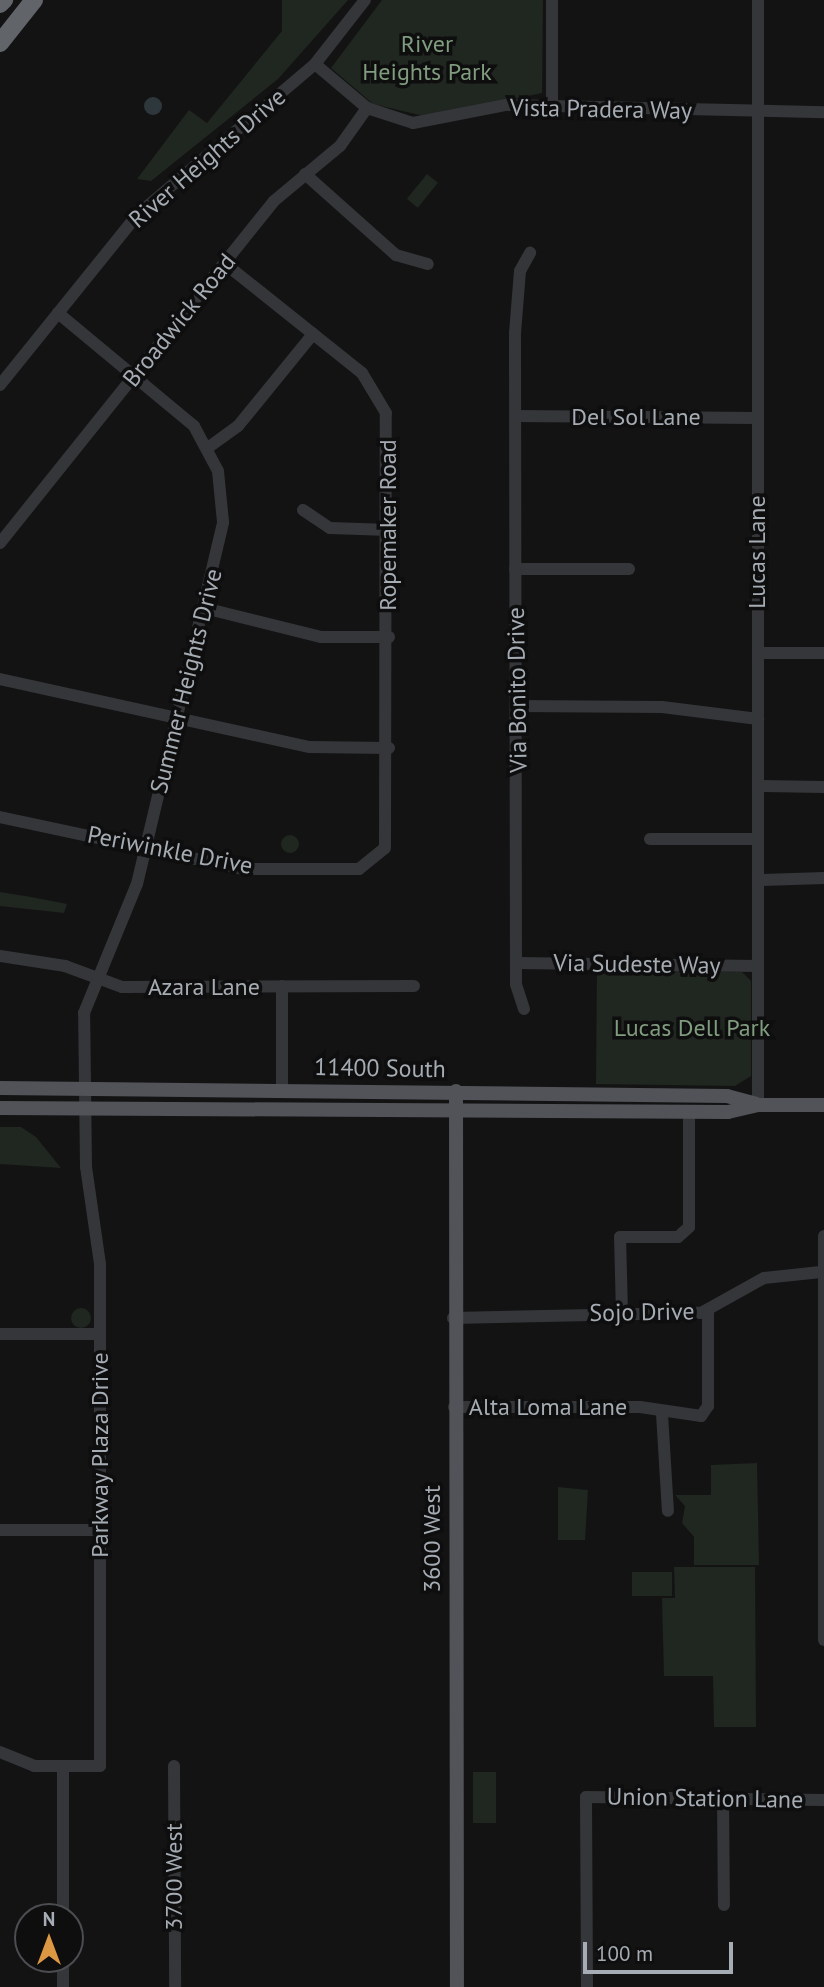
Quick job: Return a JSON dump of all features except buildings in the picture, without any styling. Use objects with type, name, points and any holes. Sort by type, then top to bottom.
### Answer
[{"type":"highway","points":[[0,4],[4,0]]},
{"type":"highway","points":[[0,43],[34,0]]},
{"type":"main road","name":"11400 South","points":[[0,1088],[399,1090],[727,1096],[758,1105]]},
{"type":"main road","points":[[197,1109],[210,1100],[279,1097],[282,1090]]},
{"type":"main road","points":[[283,1110],[298,1097],[399,1090]]},
{"type":"main road","name":"3600 West","points":[[456,1091],[453,1318],[457,1987]]},
{"type":"main road","name":"11400 South","points":[[0,1108],[690,1111],[758,1105],[824,1105]]},
{"type":"street","name":"River Heights Drive","points":[[0,384],[151,201],[315,64],[365,0]]},
{"type":"street","points":[[552,0],[552,106]]},
{"type":"street","name":"Lucas Lane","points":[[758,0],[758,1105]]},
{"type":"street","name":"Vista Pradera Way","points":[[315,64],[367,107],[422,124],[492,107],[824,111]]},
{"type":"street","name":"Broadwick Road","points":[[0,543],[280,194],[346,139],[367,107]]},
{"type":"street","points":[[305,174],[396,255],[428,264]]},
{"type":"street","name":"Via Bonito Drive","points":[[524,1009],[516,963],[514,416],[520,271],[530,253]]},
{"type":"street","name":"Ropemaker Road","points":[[225,263],[367,378],[383,405],[388,530],[389,837],[380,858]]},
{"type":"street","name":"Summer Heights Drive","points":[[58,313],[185,416],[209,447],[224,509],[204,608],[146,847],[127,915],[84,1013],[85,1108]]},
{"type":"street","points":[[209,447],[238,426],[313,334]]},
{"type":"street","name":"Del Sol Lane","points":[[514,416],[757,418]]},
{"type":"street","points":[[303,510],[330,528],[388,530]]},
{"type":"street","points":[[515,569],[629,569]]},
{"type":"street","points":[[204,608],[321,637],[388,637]]},
{"type":"street","points":[[758,653],[824,653]]},
{"type":"street","points":[[0,679],[310,747],[388,748]]},
{"type":"street","points":[[516,706],[662,707],[758,719]]},
{"type":"street","points":[[758,786],[824,787]]},
{"type":"street","name":"Periwinkle Drive","points":[[0,817],[243,870],[359,869],[380,858]]},
{"type":"street","points":[[650,839],[758,839]]},
{"type":"street","points":[[758,880],[824,878]]},
{"type":"street","name":"Azara Lane","points":[[0,956],[65,966],[97,979],[130,987],[414,986]]},
{"type":"street","name":"Via Sudeste Way","points":[[516,963],[758,966]]},
{"type":"street","points":[[282,986],[282,1090]]},
{"type":"street","name":"Parkway Plaza Drive","points":[[0,1752],[21,1763],[63,1767],[100,1766],[99,1234],[88,1185],[85,1108]]},
{"type":"street","points":[[622,1313],[620,1237],[678,1237],[689,1227],[690,1111]]},
{"type":"street","points":[[824,1236],[821,1272],[824,1640]]},
{"type":"street","name":"Sojo Drive","points":[[453,1318],[708,1310],[764,1278],[821,1272]]},
{"type":"street","name":"Alta Loma Lane","points":[[454,1407],[640,1407],[662,1414],[696,1417],[707,1410],[708,1310]]},
{"type":"street","points":[[0,1334],[100,1334]]},
{"type":"street","points":[[662,1414],[668,1511]]},
{"type":"street","points":[[0,1530],[100,1530]]},
{"type":"street","name":"3700 West","points":[[174,1766],[174,1987]]},
{"type":"street","points":[[63,1767],[63,1903]]},
{"type":"street","name":"Union Station Lane","points":[[587,1987],[586,1797],[824,1800]]},
{"type":"street","points":[[723,1799],[724,1905]]},
{"type":"green space","points":[[282,0],[348,0],[278,79],[151,181],[137,179],[189,110],[207,123],[282,31]]},
{"type":"green space","name":"River Heights Park","points":[[382,0],[543,0],[542,93],[428,117],[373,104],[331,68]]},
{"type":"green space","points":[[427,174],[438,183],[418,208],[407,199]]},
{"type":"green space","points":[[290,835],[296,838],[299,844],[296,850],[290,853],[284,850],[281,844],[284,838]]},
{"type":"green space","points":[[0,892],[67,904],[64,913],[0,906]]},
{"type":"green space","name":"Lucas Dell Park","points":[[597,968],[742,972],[751,981],[751,1076],[735,1086],[596,1084]]},
{"type":"green space","points":[[0,1127],[21,1127],[36,1137],[61,1168],[0,1164]]},
{"type":"green space","points":[[81,1308],[88,1311],[91,1318],[88,1325],[81,1328],[74,1325],[71,1318],[74,1311]]},
{"type":"green space","points":[[757,1463],[759,1565],[694,1565],[694,1537],[682,1523],[685,1506],[675,1495],[711,1495],[711,1465]]},
{"type":"green space","points":[[558,1487],[588,1490],[585,1540],[558,1540]]},
{"type":"green space","points":[[674,1567],[755,1567],[756,1727],[714,1727],[713,1676],[664,1676],[662,1598],[675,1598]]},
{"type":"green space","points":[[632,1572],[672,1572],[672,1596],[632,1596]]},
{"type":"green space","points":[[473,1772],[496,1772],[496,1823],[473,1823]]},
{"type":"shaded area","points":[[149,97],[157,97],[162,106],[160,113],[149,115],[144,110],[144,102]]}]
